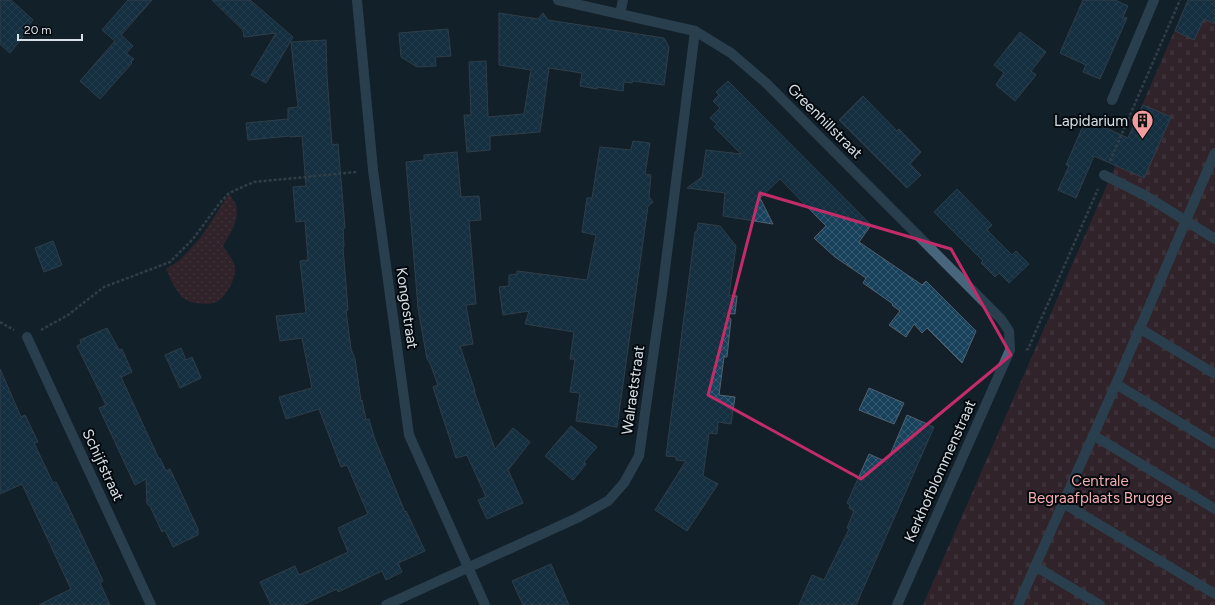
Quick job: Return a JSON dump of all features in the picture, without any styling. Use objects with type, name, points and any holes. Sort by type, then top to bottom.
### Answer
[{"type":"street","name":"Kongostraat","points":[[357,0],[373,170],[409,435],[485,605]]},
{"type":"street","name":"Greenhillstraat","points":[[558,0],[696,31],[731,53],[766,83],[995,314],[1009,331],[1010,350]]},
{"type":"street","points":[[620,14],[624,0]]},
{"type":"street","points":[[1112,100],[1154,0]]},
{"type":"street","name":"Walraetstraat","points":[[386,605],[577,518],[608,501],[624,483],[639,456],[696,31]]},
{"type":"street","points":[[1018,605],[1116,384],[1215,153]]},
{"type":"street","points":[[1104,175],[1146,196],[1215,239]]},
{"type":"street","points":[[1139,328],[1215,374]]},
{"type":"street","name":"Schijfstraat","points":[[27,337],[151,605]]},
{"type":"street","name":"Kerkhofblommenstraat","points":[[897,605],[1010,350]]},
{"type":"street","points":[[1116,384],[1215,444]]},
{"type":"street","points":[[1093,435],[1215,509]]},
{"type":"street","points":[[1063,503],[1215,594]]},
{"type":"street","points":[[1035,566],[1100,605]]},
{"type":"path","points":[[27,337],[68,315],[104,287],[170,262],[193,239],[218,204],[229,193],[240,187],[254,182],[373,170]]},
{"type":"highlighted area","points":[[760,193],[951,249],[1011,355],[861,479],[708,395]]},
{"type":"green space","name":"Centrale Begraafplaats Brugge","points":[[1188,0],[1215,0],[1215,605],[923,605]]},
{"type":"green space","points":[[229,194],[236,205],[237,216],[234,227],[223,246],[230,256],[235,268],[232,282],[227,292],[220,300],[216,302],[205,304],[186,300],[177,290],[166,269],[180,260],[201,237]]},
{"type":"building","points":[[0,0],[11,0],[33,20],[24,31],[26,33],[10,53],[0,44]]},
{"type":"building","points":[[128,0],[152,0],[121,35],[133,46],[126,53],[134,59],[131,62],[132,63],[100,99],[80,81],[115,41],[102,30]]},
{"type":"building","points":[[212,0],[250,0],[293,37],[266,83],[251,75],[276,33],[244,37],[243,30]]},
{"type":"building","points":[[1083,0],[1115,0],[1128,6],[1123,17],[1127,18],[1100,79],[1083,72],[1086,65],[1060,53]]},
{"type":"building","points":[[1188,0],[1215,0],[1215,24],[1204,19],[1194,40],[1175,31]]},
{"type":"building","points":[[499,13],[538,19],[543,13],[548,20],[664,38],[669,47],[664,85],[633,81],[632,83],[624,82],[623,91],[597,87],[597,89],[580,86],[582,73],[549,68],[540,132],[490,136],[490,150],[467,152],[464,115],[471,115],[469,62],[486,61],[488,117],[524,114],[531,70],[499,65]]},
{"type":"building","points":[[448,29],[451,56],[435,57],[436,66],[417,67],[401,57],[399,33]]},
{"type":"building","points":[[1020,32],[1046,52],[1031,71],[1036,75],[1015,101],[996,85],[1004,73],[994,65]]},
{"type":"building","points":[[326,40],[332,145],[338,144],[345,228],[343,228],[343,247],[348,310],[346,311],[351,349],[355,359],[361,401],[362,400],[366,420],[369,419],[374,437],[405,512],[406,511],[425,551],[398,563],[402,572],[386,580],[382,571],[338,592],[337,589],[302,605],[271,605],[260,582],[295,566],[299,575],[348,552],[338,528],[368,514],[347,465],[341,467],[319,409],[286,419],[279,397],[312,388],[302,338],[280,341],[276,316],[306,313],[300,261],[308,260],[305,221],[296,222],[293,187],[306,186],[302,136],[248,140],[246,123],[288,119],[288,108],[298,107],[291,42]]},
{"type":"building","points":[[728,81],[871,225],[859,242],[922,285],[926,281],[976,331],[962,363],[927,328],[922,333],[914,324],[906,337],[889,325],[900,311],[892,305],[893,304],[863,283],[866,278],[835,257],[814,238],[826,226],[780,179],[760,198],[773,224],[723,216],[725,193],[687,188],[702,177],[706,150],[741,154],[714,127],[717,124],[710,118],[720,108],[713,101],[719,95],[716,92]]},
{"type":"building","points":[[863,96],[897,131],[899,129],[921,152],[910,164],[921,175],[907,188],[839,120]]},
{"type":"building","points":[[1143,105],[1171,117],[1144,178],[1094,156],[1076,198],[1058,190],[1069,166],[1066,165],[1086,119],[1128,138]]},
{"type":"building","points":[[633,141],[650,143],[645,174],[651,175],[649,197],[653,202],[648,206],[617,427],[576,421],[580,393],[570,392],[575,359],[570,359],[574,332],[525,324],[529,311],[503,315],[499,287],[509,286],[509,275],[517,274],[517,271],[587,280],[596,235],[582,232],[587,198],[592,198],[600,147],[631,150]]},
{"type":"building","points":[[457,152],[461,197],[479,196],[481,220],[469,221],[476,304],[466,305],[473,344],[460,346],[474,391],[495,449],[513,428],[530,442],[508,470],[523,503],[487,519],[478,500],[486,497],[467,455],[456,458],[433,387],[438,385],[430,363],[427,359],[418,308],[406,162],[424,160],[424,155]]},
{"type":"building","points":[[957,189],[992,225],[987,230],[1012,255],[1016,251],[1029,264],[1009,283],[999,273],[995,277],[981,263],[983,261],[934,212]]},
{"type":"building","points":[[698,223],[720,226],[736,246],[729,295],[737,296],[735,314],[723,313],[731,319],[727,357],[724,357],[719,395],[735,397],[731,424],[718,422],[717,434],[709,433],[703,476],[718,484],[687,531],[655,510],[686,461],[676,460],[676,457],[666,456],[695,232],[697,231]]},
{"type":"building","points":[[53,241],[62,265],[44,272],[35,248]]},
{"type":"building","points":[[107,328],[119,350],[122,349],[132,372],[121,377],[159,459],[160,458],[166,471],[170,469],[198,529],[198,535],[173,547],[165,530],[162,532],[150,506],[147,504],[146,479],[135,485],[99,408],[106,405],[77,346],[81,344],[80,340]]},
{"type":"building","points":[[181,348],[186,360],[192,357],[201,378],[180,388],[165,355]]},
{"type":"building","points":[[0,369],[21,417],[25,415],[38,442],[34,443],[53,483],[56,482],[68,506],[103,581],[100,583],[110,605],[39,605],[71,589],[22,484],[0,494]]},
{"type":"building","points":[[869,388],[904,403],[894,424],[859,410]]},
{"type":"building","points":[[907,415],[934,427],[856,605],[799,605],[812,575],[824,580],[849,529],[847,528],[854,511],[849,508],[850,505],[847,503],[869,454],[887,462]]},
{"type":"building","points":[[571,426],[597,447],[584,462],[586,464],[573,480],[545,456]]},
{"type":"building","points":[[551,564],[569,605],[523,605],[512,581]]},
{"type":"place","name":"Lapidarium","points":[[1143,140]]}]
